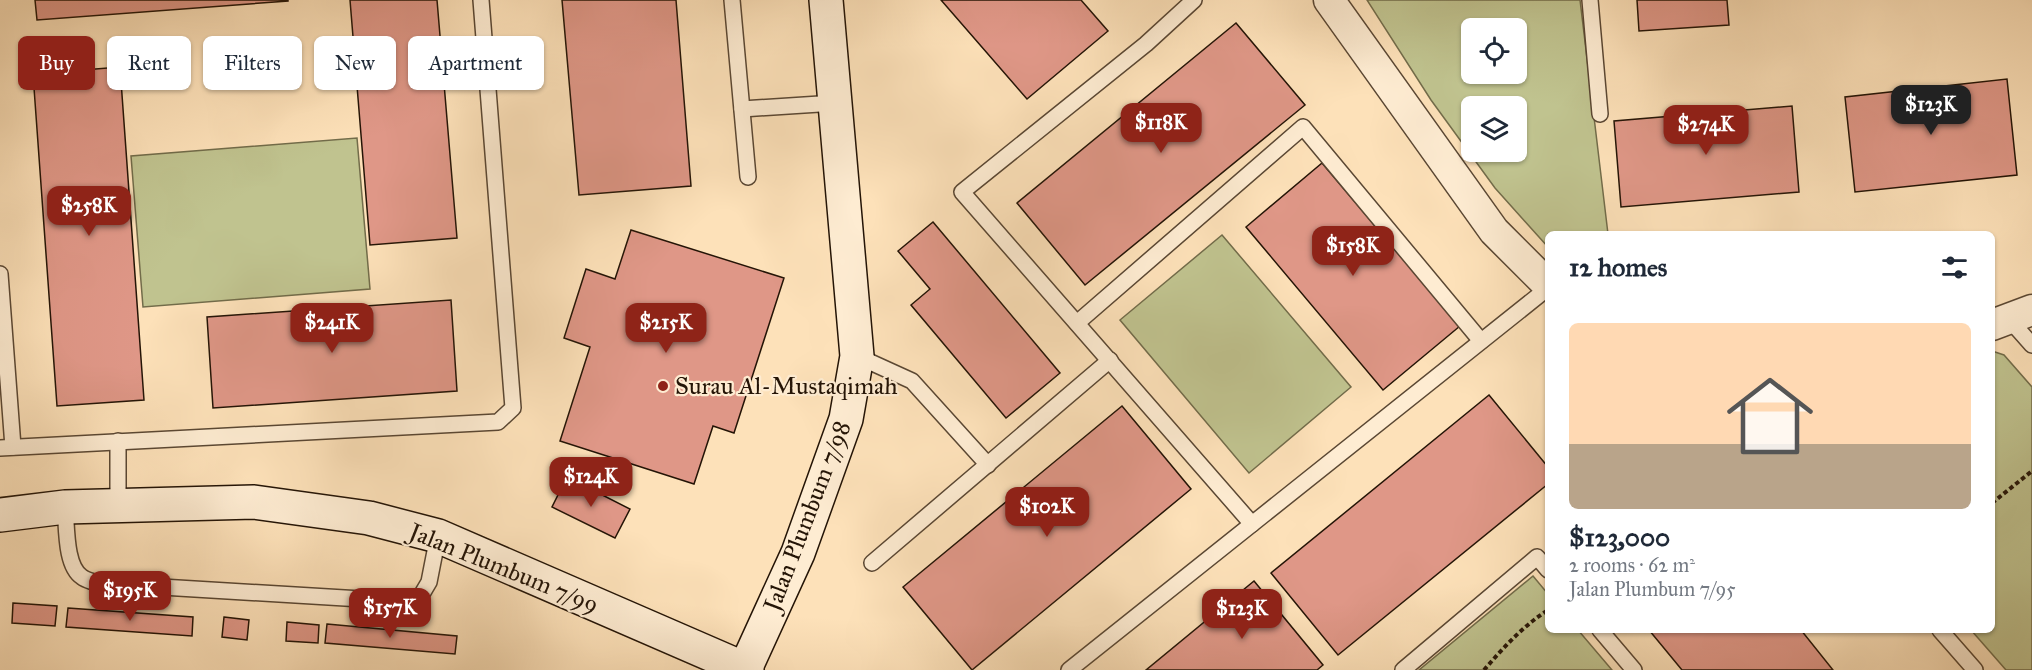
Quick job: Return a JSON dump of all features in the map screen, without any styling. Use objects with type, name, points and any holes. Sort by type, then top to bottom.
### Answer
[{"type":"street","name":"Jalan Plumbum 7/98","points":[[746,670],[802,542],[846,419],[856,357],[826,0]]},
{"type":"street","points":[[1329,0],[1373,58],[1494,231],[1545,284]]},
{"type":"street","name":"Jalan Plumbum 7/99","points":[[0,515],[65,507],[254,502],[369,518],[438,536],[746,670]]},
{"type":"lane","points":[[0,274],[7,447],[498,422],[513,408],[481,0]]},
{"type":"lane","points":[[732,0],[748,177]]},
{"type":"lane","points":[[1194,0],[1146,44],[962,192],[1252,524]]},
{"type":"lane","points":[[1590,0],[1600,114]]},
{"type":"lane","points":[[742,109],[835,103]]},
{"type":"lane","points":[[1077,323],[1303,127],[1481,342]]},
{"type":"lane","points":[[1069,670],[1545,289]]},
{"type":"lane","points":[[2011,318],[2032,345]]},
{"type":"lane","points":[[856,357],[912,381],[988,465]]},
{"type":"lane","points":[[872,563],[1110,360]]},
{"type":"lane","points":[[118,441],[118,506]]},
{"type":"lane","points":[[65,507],[70,561],[76,572],[83,578],[96,583],[411,602],[419,599],[429,582],[438,536]]},
{"type":"lane","points":[[1403,670],[1537,557],[1545,566]]},
{"type":"lane","points":[[1603,633],[1634,670]]},
{"type":"lane","points":[[1943,633],[1975,670]]},
{"type":"path","points":[[1995,501],[2032,471]]},
{"type":"path","points":[[1484,670],[1507,643],[1545,612]]},
{"type":"green space","points":[[1367,0],[1580,0],[1608,231],[1545,231],[1545,244],[1495,188],[1476,162],[1527,162],[1527,96],[1461,96],[1461,141],[1431,100]]},
{"type":"green space","points":[[357,138],[370,289],[143,307],[131,156]]},
{"type":"green space","points":[[1222,235],[1351,387],[1249,473],[1120,320]]},
{"type":"green space","points":[[1995,352],[2004,355],[2032,387],[2032,670],[2006,670],[1974,633],[1995,633]]},
{"type":"green space","points":[[1533,576],[1545,590],[1545,633],[1581,633],[1612,670],[1419,670]]},
{"type":"building","points":[[35,0],[288,0],[288,1],[37,20]]},
{"type":"building","points":[[350,0],[437,0],[440,36],[408,36],[408,90],[445,90],[457,238],[370,245],[357,90],[396,90],[396,36],[353,36]]},
{"type":"building","points":[[562,0],[676,0],[691,186],[579,195]]},
{"type":"building","points":[[941,0],[1081,0],[1108,31],[1027,99]]},
{"type":"building","points":[[1637,0],[1727,0],[1729,25],[1639,31]]},
{"type":"building","points":[[1236,23],[1305,105],[1085,285],[1017,203]]},
{"type":"building","points":[[107,68],[107,90],[122,90],[144,400],[57,406],[34,90],[95,90],[95,69]]},
{"type":"building","points":[[2007,79],[2017,175],[1855,192],[1845,97]]},
{"type":"building","points":[[1792,106],[1799,192],[1621,207],[1614,121]]},
{"type":"building","points":[[1322,163],[1460,326],[1383,390],[1246,227]]},
{"type":"building","points":[[933,222],[1060,373],[1006,418],[911,305],[930,289],[898,251]]},
{"type":"building","name":"Surau Al-Mustaqimah","points":[[631,230],[784,278],[734,433],[713,426],[694,484],[560,441],[590,347],[564,338],[586,269],[615,279]]},
{"type":"building","points":[[451,300],[457,391],[213,408],[207,317]]},
{"type":"building","points":[[1489,395],[1545,463],[1545,486],[1338,655],[1271,573]]},
{"type":"building","points":[[1122,406],[1191,489],[972,670],[903,587]]},
{"type":"building","points":[[567,477],[630,509],[615,538],[552,507]]},
{"type":"building","points":[[1254,581],[1323,665],[1317,670],[1146,670]]},
{"type":"building","points":[[13,603],[57,606],[55,626],[12,623]]},
{"type":"building","points":[[68,608],[193,617],[192,636],[66,627]]},
{"type":"building","points":[[224,617],[249,620],[247,640],[222,637]]},
{"type":"building","points":[[287,622],[319,625],[318,643],[286,641]]},
{"type":"building","points":[[327,624],[457,636],[455,654],[325,643]]},
{"type":"building","points":[[1651,633],[1803,633],[1833,670],[1682,670]]},
{"type":"place","name":"Surau Al-Mustaqimah","points":[[663,386]]}]
